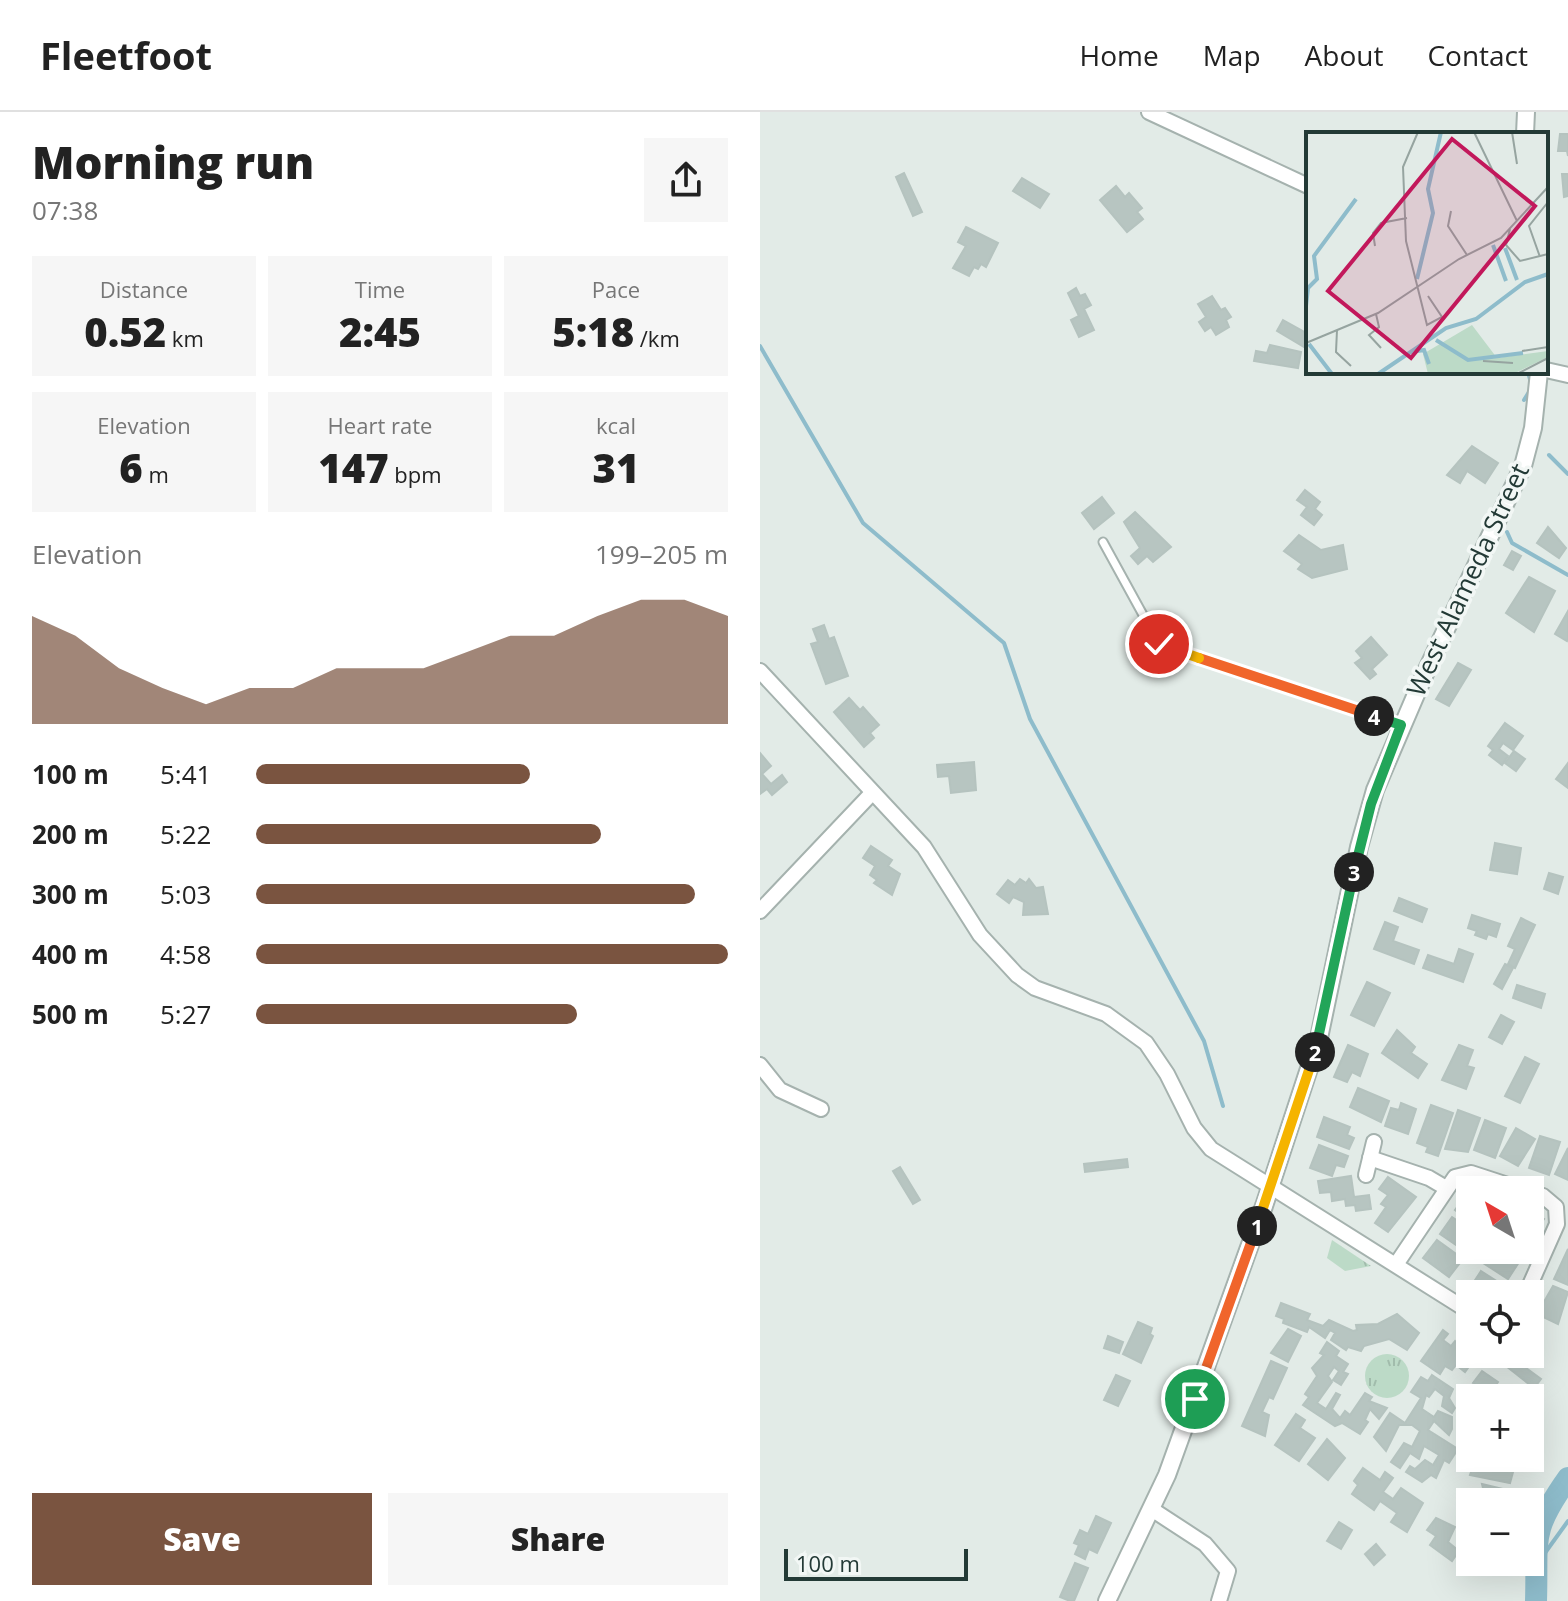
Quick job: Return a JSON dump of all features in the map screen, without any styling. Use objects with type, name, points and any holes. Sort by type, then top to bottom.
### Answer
[{"type":"street","points":[[1149,112],[1306,185]]},
{"type":"street","points":[[1525,132],[1526,112]]},
{"type":"street","points":[[1548,370],[1568,375]]},
{"type":"street","name":"West Alameda Street","points":[[1107,1601],[1153,1510],[1271,1186],[1325,1016],[1366,818],[1401,725],[1523,466],[1533,428],[1539,374]]},
{"type":"street","points":[[760,671],[924,847],[980,935],[1017,975],[1035,988],[1106,1014],[1133,1031],[1160,1062],[1199,1136],[1225,1158],[1456,1303]]},
{"type":"street","points":[[760,911],[872,793]]},
{"type":"street","points":[[760,1065],[780,1090],[821,1109]]},
{"type":"street","points":[[1366,1175],[1374,1142]]},
{"type":"street","points":[[1370,1158],[1429,1178],[1446,1188]]},
{"type":"street","points":[[1459,1176],[1471,1173],[1480,1176]]},
{"type":"street","points":[[1397,1263],[1456,1177]]},
{"type":"street","points":[[1544,1197],[1556,1207],[1557,1224],[1544,1253]]},
{"type":"street","points":[[1153,1510],[1205,1544],[1228,1571],[1219,1601]]},
{"type":"lane","points":[[1103,542],[1159,644],[1401,725]]},
{"type":"green space","points":[[1332,1240],[1371,1266],[1345,1271],[1327,1258]]},
{"type":"green space","points":[[1387,1354],[1402,1361],[1409,1376],[1402,1391],[1387,1398],[1372,1391],[1365,1376],[1372,1361]]},
{"type":"building","points":[[1560,134],[1568,134],[1568,156],[1567,151],[1558,151]]},
{"type":"building","points":[[904,173],[922,212],[913,216],[896,177]]},
{"type":"building","points":[[1562,174],[1568,174],[1568,196],[1564,197]]},
{"type":"building","points":[[1022,178],[1049,194],[1040,208],[1013,191]]},
{"type":"building","points":[[1116,186],[1125,197],[1129,193],[1142,208],[1137,212],[1143,219],[1127,232],[1100,200]]},
{"type":"building","points":[[966,227],[998,243],[986,267],[981,264],[978,269],[974,267],[969,276],[953,268],[966,246],[958,242]]},
{"type":"building","points":[[1076,288],[1080,296],[1085,294],[1091,305],[1084,309],[1094,330],[1079,337],[1071,320],[1079,316],[1068,293]]},
{"type":"building","points":[[1212,296],[1221,310],[1225,308],[1231,317],[1226,320],[1229,327],[1216,335],[1211,327],[1205,331],[1199,322],[1206,317],[1198,304]]},
{"type":"building","points":[[1283,320],[1306,333],[1304,347],[1277,331]]},
{"type":"building","points":[[1270,345],[1301,352],[1298,368],[1254,361],[1256,351],[1267,353]]},
{"type":"building","points":[[1472,446],[1498,463],[1485,483],[1467,471],[1460,483],[1447,475]]},
{"type":"building","points":[[1305,490],[1320,502],[1315,509],[1322,515],[1314,525],[1301,515],[1307,507],[1297,500]]},
{"type":"building","points":[[1102,497],[1114,513],[1094,529],[1082,513]]},
{"type":"building","points":[[1135,512],[1171,547],[1153,562],[1147,556],[1138,564],[1131,556],[1140,548],[1124,522]]},
{"type":"building","points":[[1548,527],[1566,548],[1559,558],[1537,543]]},
{"type":"building","points":[[1299,535],[1321,550],[1343,545],[1347,569],[1312,578],[1298,569],[1302,564],[1284,551]]},
{"type":"building","points":[[1512,551],[1521,556],[1513,570],[1504,565]]},
{"type":"building","points":[[1529,577],[1555,591],[1534,632],[1506,613]]},
{"type":"building","points":[[1568,611],[1568,639],[1567,641],[1555,634]]},
{"type":"building","points":[[824,625],[829,639],[834,637],[848,676],[826,684],[811,644],[818,642],[813,629]]},
{"type":"building","points":[[1371,637],[1387,655],[1372,669],[1376,674],[1370,679],[1355,663],[1362,658],[1356,651]]},
{"type":"building","points":[[1458,663],[1471,670],[1449,706],[1436,699]]},
{"type":"building","points":[[849,698],[860,710],[863,707],[879,725],[870,733],[874,738],[864,747],[834,712]]},
{"type":"building","points":[[1505,723],[1523,736],[1513,750],[1503,743],[1499,749],[1508,756],[1502,765],[1489,755],[1493,750],[1488,746]]},
{"type":"building","points":[[1514,751],[1525,759],[1516,771],[1505,763]]},
{"type":"building","points":[[760,753],[771,766],[762,774],[771,784],[782,775],[787,782],[772,795],[767,789],[760,794]]},
{"type":"building","points":[[974,762],[976,790],[951,793],[949,776],[938,777],[937,765]]},
{"type":"building","points":[[1568,763],[1568,788],[1556,779]]},
{"type":"building","points":[[1495,843],[1521,848],[1517,874],[1490,870]]},
{"type":"building","points":[[871,846],[892,860],[888,866],[900,874],[892,895],[874,883],[877,880],[870,875],[875,866],[863,858]]},
{"type":"building","points":[[1549,873],[1563,877],[1558,894],[1544,889]]},
{"type":"building","points":[[1020,879],[1026,883],[1029,879],[1036,888],[1043,887],[1048,914],[1023,915],[1024,902],[1013,897],[1009,903],[997,894],[1008,880],[1015,885]]},
{"type":"building","points":[[1399,898],[1427,909],[1422,922],[1394,911]]},
{"type":"building","points":[[1472,915],[1500,924],[1496,937],[1488,934],[1486,939],[1475,935],[1477,931],[1468,928]]},
{"type":"building","points":[[1521,918],[1535,925],[1515,968],[1508,964],[1515,949],[1508,946]]},
{"type":"building","points":[[1385,922],[1398,927],[1393,941],[1419,950],[1414,964],[1374,949]]},
{"type":"building","points":[[1459,949],[1473,954],[1463,982],[1423,968],[1428,955],[1454,964]]},
{"type":"building","points":[[1505,964],[1513,968],[1502,989],[1494,984]]},
{"type":"building","points":[[1367,982],[1390,993],[1374,1026],[1351,1015]]},
{"type":"building","points":[[1517,985],[1545,994],[1541,1008],[1513,998]]},
{"type":"building","points":[[1501,1015],[1514,1022],[1502,1044],[1489,1037]]},
{"type":"building","points":[[1397,1030],[1415,1047],[1411,1053],[1427,1064],[1418,1078],[1382,1053]]},
{"type":"building","points":[[1348,1045],[1368,1054],[1360,1076],[1352,1072],[1347,1082],[1334,1077]]},
{"type":"building","points":[[1459,1045],[1473,1050],[1467,1066],[1474,1068],[1466,1089],[1442,1080]]},
{"type":"building","points":[[1525,1057],[1539,1064],[1520,1103],[1505,1096]]},
{"type":"building","points":[[1358,1088],[1389,1101],[1381,1122],[1350,1107]]},
{"type":"building","points":[[1401,1103],[1416,1109],[1408,1134],[1385,1126],[1391,1108],[1399,1110]]},
{"type":"building","points":[[1431,1105],[1453,1113],[1438,1156],[1426,1152],[1428,1147],[1417,1143]]},
{"type":"building","points":[[1458,1110],[1480,1118],[1468,1152],[1445,1149]]},
{"type":"building","points":[[1324,1117],[1350,1127],[1347,1135],[1354,1138],[1349,1149],[1317,1137]]},
{"type":"building","points":[[1485,1120],[1506,1128],[1495,1158],[1474,1150]]},
{"type":"building","points":[[1516,1128],[1535,1139],[1518,1166],[1500,1156]]},
{"type":"building","points":[[1540,1136],[1560,1142],[1549,1175],[1529,1168]]},
{"type":"building","points":[[1319,1145],[1348,1156],[1344,1167],[1336,1165],[1332,1176],[1310,1168]]},
{"type":"building","points":[[1568,1148],[1568,1180],[1555,1174]]},
{"type":"building","points":[[1127,1159],[1128,1167],[1085,1172],[1084,1164]]},
{"type":"building","points":[[900,1167],[920,1200],[913,1204],[893,1171]]},
{"type":"building","points":[[1351,1176],[1354,1197],[1369,1195],[1371,1209],[1356,1211],[1355,1205],[1346,1206],[1345,1199],[1332,1201],[1331,1192],[1320,1193],[1318,1181]]},
{"type":"building","points":[[1388,1177],[1416,1197],[1388,1232],[1375,1223],[1386,1207],[1381,1204],[1388,1195],[1379,1189]]},
{"type":"building","points":[[1452,1217],[1456,1220],[1456,1245],[1440,1234]]},
{"type":"building","points":[[1437,1240],[1456,1254],[1456,1264],[1459,1264],[1449,1277],[1423,1258]]},
{"type":"building","points":[[1568,1249],[1568,1285],[1554,1279]]},
{"type":"building","points":[[1485,1264],[1518,1264],[1508,1279]]},
{"type":"building","points":[[1481,1271],[1495,1280],[1475,1280]]},
{"type":"building","points":[[1553,1286],[1568,1292],[1558,1324],[1544,1317],[1544,1302]]},
{"type":"building","points":[[1281,1303],[1310,1314],[1307,1320],[1323,1326],[1329,1320],[1353,1331],[1357,1330],[1356,1325],[1378,1324],[1397,1314],[1419,1333],[1407,1350],[1389,1339],[1364,1346],[1361,1351],[1348,1347],[1346,1350],[1331,1340],[1335,1333],[1330,1330],[1325,1338],[1309,1327],[1307,1332],[1283,1323],[1284,1319],[1276,1316]]},
{"type":"building","points":[[1138,1322],[1152,1328],[1150,1334],[1153,1336],[1141,1363],[1123,1354]]},
{"type":"building","points":[[1288,1329],[1301,1336],[1288,1362],[1271,1353]]},
{"type":"building","points":[[1443,1330],[1448,1334],[1443,1340],[1451,1346],[1456,1342],[1456,1365],[1452,1370],[1445,1366],[1440,1374],[1421,1361]]},
{"type":"building","points":[[1108,1336],[1123,1342],[1119,1353],[1104,1348]]},
{"type":"building","points":[[1327,1342],[1339,1351],[1336,1356],[1348,1364],[1343,1372],[1348,1374],[1341,1385],[1333,1380],[1339,1371],[1334,1367],[1328,1376],[1332,1382],[1317,1403],[1326,1409],[1336,1393],[1340,1395],[1332,1409],[1340,1418],[1345,1411],[1350,1415],[1365,1393],[1372,1397],[1369,1401],[1387,1408],[1379,1419],[1370,1409],[1365,1420],[1368,1422],[1360,1434],[1342,1423],[1335,1426],[1303,1405],[1309,1397],[1305,1394],[1317,1376],[1312,1368],[1324,1355],[1320,1353]]},
{"type":"building","points":[[1271,1361],[1287,1368],[1273,1399],[1269,1397],[1262,1412],[1269,1415],[1265,1436],[1242,1426]]},
{"type":"building","points":[[1509,1368],[1526,1368],[1541,1379],[1537,1384],[1529,1384]]},
{"type":"building","points":[[1482,1371],[1498,1382],[1497,1384],[1473,1383]]},
{"type":"building","points":[[1116,1375],[1130,1381],[1118,1406],[1104,1400]]},
{"type":"building","points":[[1432,1375],[1453,1389],[1449,1398],[1455,1408],[1452,1413],[1442,1406],[1444,1396],[1435,1389],[1429,1397],[1426,1395],[1422,1409],[1434,1417],[1438,1411],[1452,1417],[1449,1435],[1434,1421],[1428,1430],[1456,1448],[1456,1452],[1449,1463],[1444,1460],[1436,1478],[1431,1475],[1422,1482],[1406,1472],[1410,1466],[1415,1469],[1425,1460],[1433,1465],[1439,1455],[1424,1446],[1419,1459],[1410,1453],[1400,1468],[1391,1462],[1404,1443],[1412,1447],[1420,1431],[1412,1425],[1399,1425],[1386,1451],[1374,1437],[1390,1413],[1405,1423],[1421,1398],[1411,1392],[1421,1377],[1428,1381]]},
{"type":"building","points":[[1296,1414],[1305,1420],[1300,1428],[1315,1438],[1299,1461],[1275,1445]]},
{"type":"building","points":[[1327,1439],[1345,1458],[1328,1480],[1308,1464]]},
{"type":"building","points":[[1363,1468],[1380,1480],[1385,1472],[1393,1478],[1383,1492],[1393,1499],[1401,1488],[1423,1503],[1407,1532],[1391,1522],[1397,1513],[1380,1501],[1374,1510],[1352,1494],[1358,1485],[1354,1481]]},
{"type":"building","points":[[1471,1472],[1513,1472],[1510,1483],[1470,1475]]},
{"type":"building","points":[[1096,1516],[1111,1523],[1097,1553],[1089,1549],[1085,1559],[1075,1554],[1079,1545],[1074,1543],[1080,1530],[1088,1534]]},
{"type":"building","points":[[1436,1518],[1455,1527],[1448,1542],[1456,1549],[1452,1561],[1430,1545],[1436,1536],[1427,1530]]},
{"type":"building","points":[[1339,1522],[1352,1530],[1341,1549],[1327,1541]]},
{"type":"building","points":[[1376,1544],[1385,1555],[1374,1565],[1365,1554]]},
{"type":"building","points":[[1075,1563],[1088,1568],[1074,1601],[1070,1601],[1060,1597]]},
{"type":"waterway","points":[[760,346],[863,523],[1004,643],[1030,719],[1204,1041],[1223,1106]]},
{"type":"waterway","points":[[1524,400],[1532,387],[1529,374]]},
{"type":"waterway","points":[[1549,455],[1568,474]]},
{"type":"waterway","points":[[1507,532],[1512,543],[1568,575]]},
{"type":"waterway","points":[[1536,1601],[1541,1524],[1568,1478]]},
{"type":"waterway","points":[[1544,1554],[1568,1521]]},
{"type":"route","points":[[1159,644],[1401,725],[1366,818],[1330,996],[1308,1075],[1195,1399]]}]
